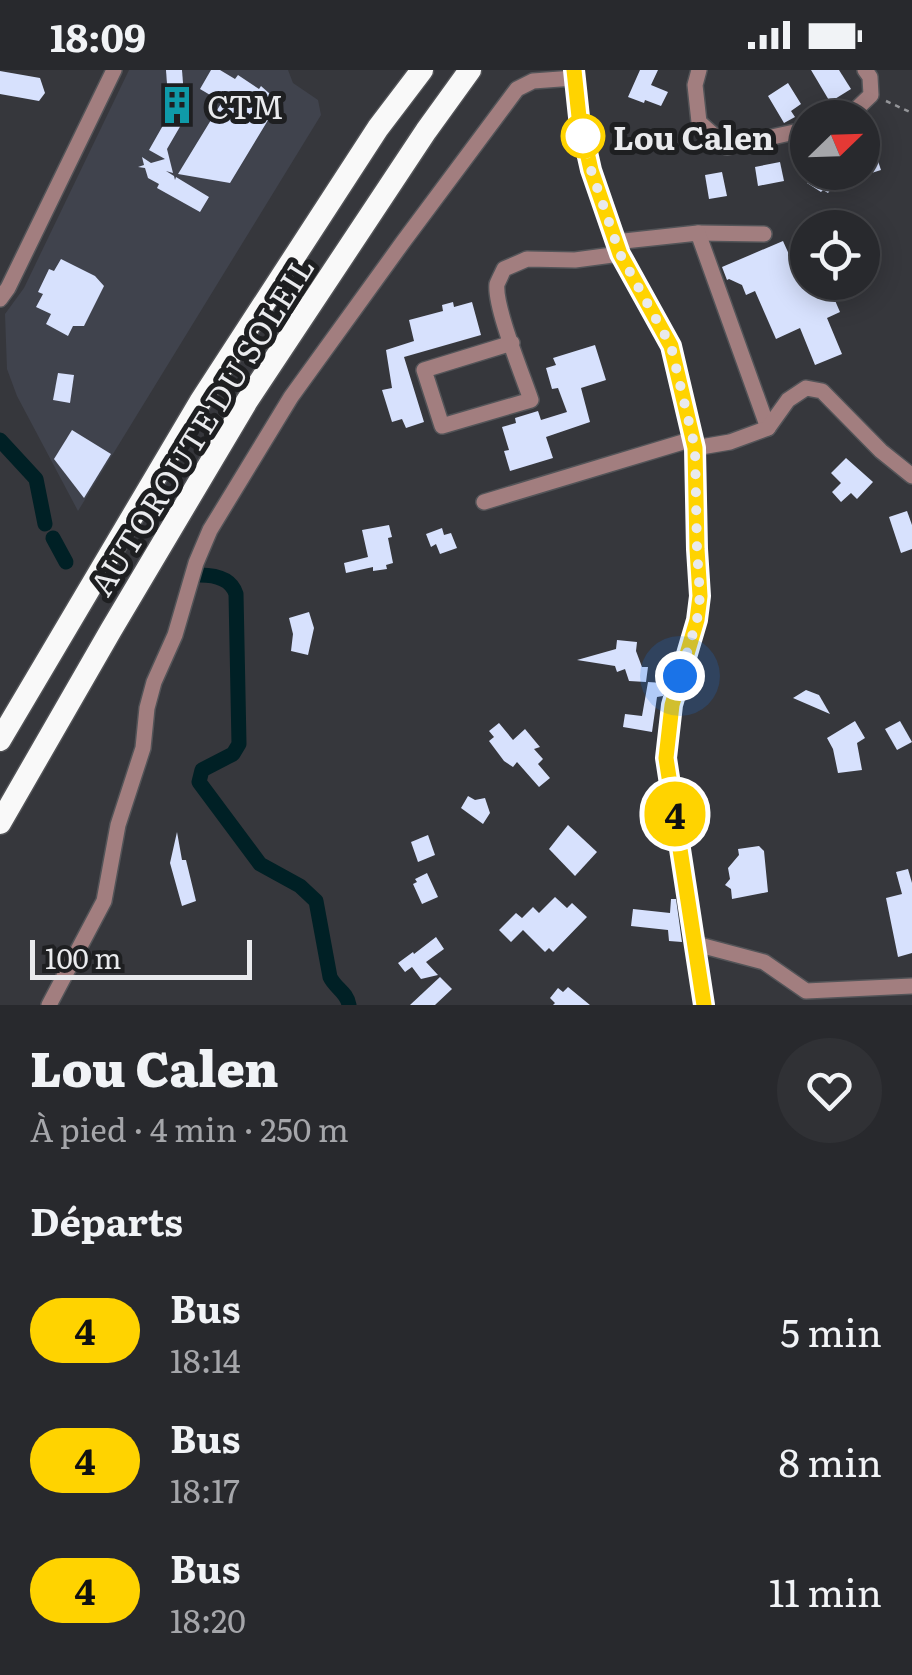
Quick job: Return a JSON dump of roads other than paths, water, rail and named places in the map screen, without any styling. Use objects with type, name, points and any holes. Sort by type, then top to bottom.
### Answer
[{"type":"highway","name":"AUTOROUTE DU SOLEIL","points":[[0,740],[200,402],[378,128],[422,70]]},
{"type":"highway","name":"AUTOROUTE DU SOLEIL","points":[[0,824],[247,401],[470,70]]},
{"type":"street","points":[[0,300],[114,70]]},
{"type":"street","points":[[699,70],[695,85],[700,122],[727,148],[790,133]]},
{"type":"street","points":[[866,70],[871,95],[866,100]]},
{"type":"street","points":[[49,1005],[104,901],[118,825],[142,748],[151,696],[210,530],[291,397],[517,89],[533,81],[577,73],[579,117],[591,170],[617,248],[671,346],[694,444],[700,596],[697,620],[672,705],[666,758],[704,1005]]},
{"type":"street","points":[[698,234],[768,428]]},
{"type":"street","points":[[512,343],[424,370],[442,426],[531,400],[512,343],[499,306],[497,283],[504,269],[527,258],[575,260],[617,248],[698,234],[764,234]]},
{"type":"street","points":[[484,502],[694,444],[730,442],[768,428],[788,400],[806,388],[822,391],[881,451],[912,476]]},
{"type":"street","points":[[696,944],[764,962],[806,991],[912,986]]},
{"type":"waterway","points":[[0,440],[36,479],[45,524]]},
{"type":"waterway","points":[[53,538],[66,562]]},
{"type":"waterway","points":[[200,575],[222,578],[236,594],[239,744],[233,754],[202,770],[199,782],[260,864],[300,886],[316,901],[330,977],[349,1005]]},
{"type":"place","name":"CTM","points":[[177,105]]},
{"type":"place","name":"Lou Calen","points":[[583,136]]}]
